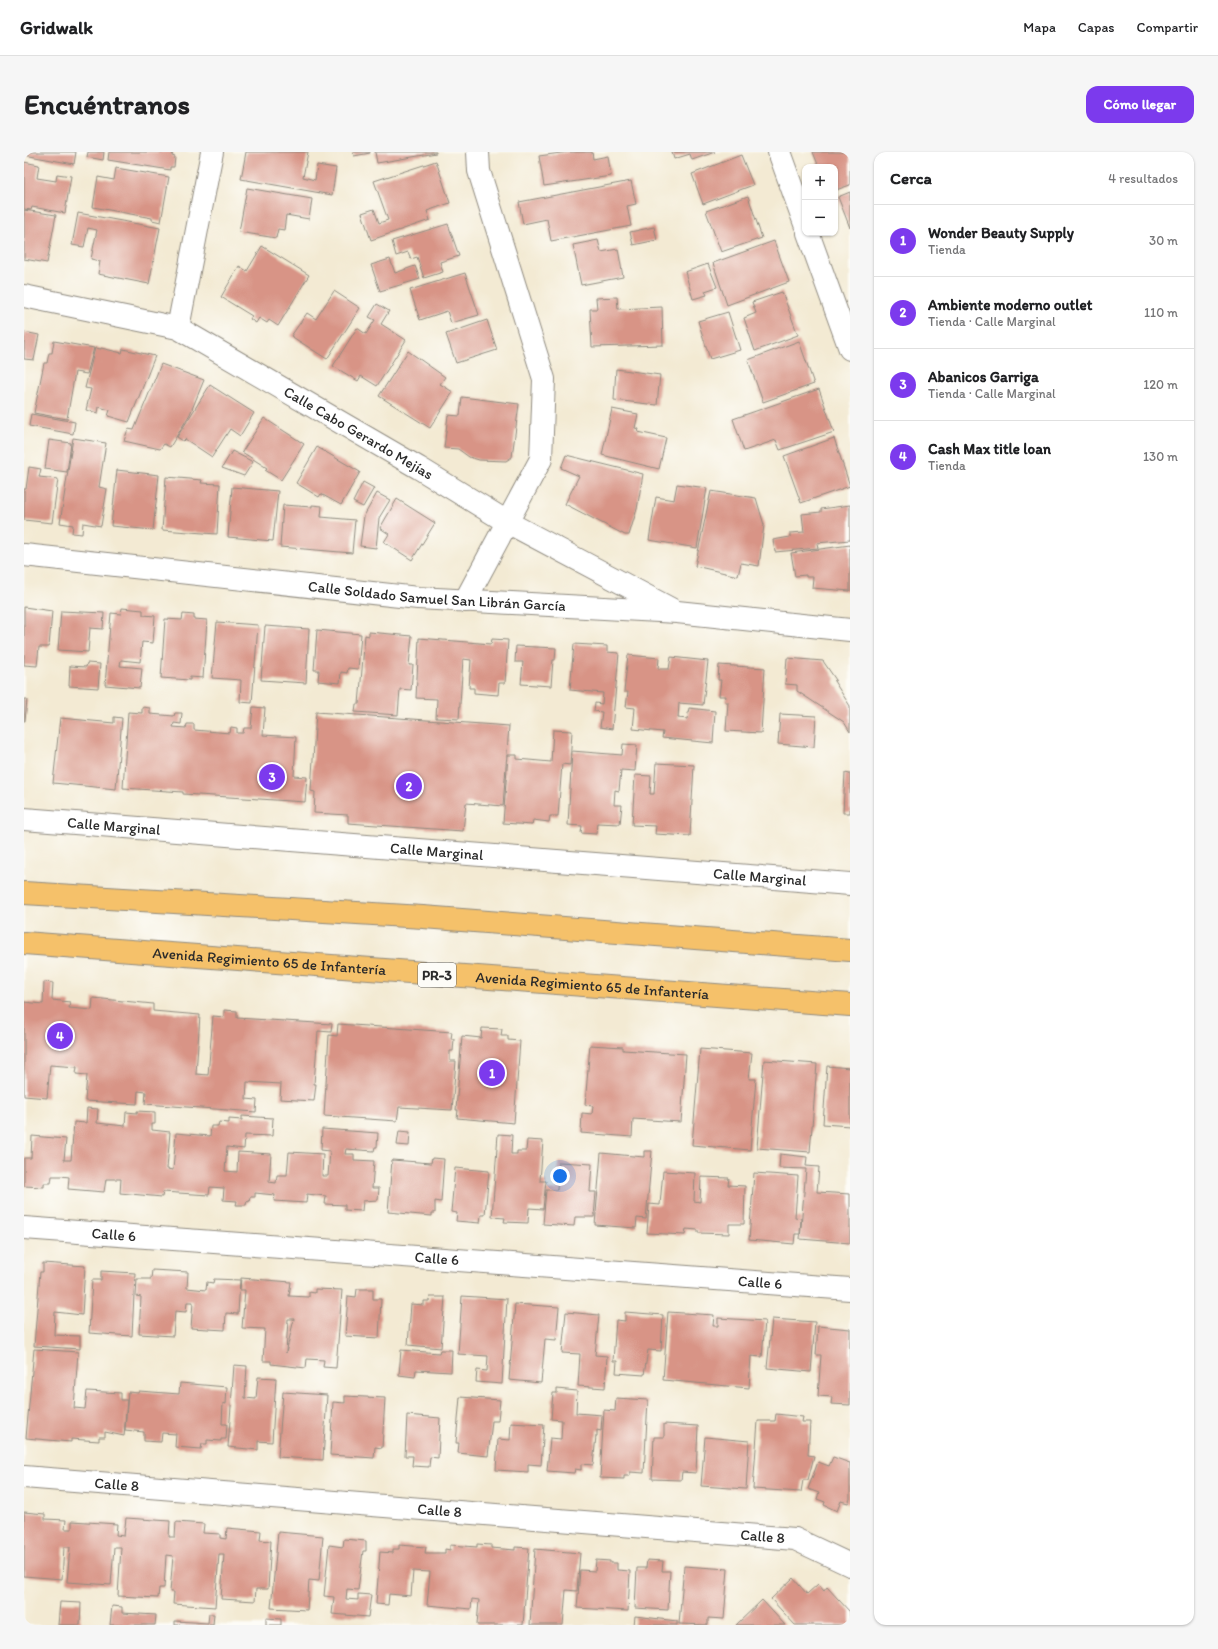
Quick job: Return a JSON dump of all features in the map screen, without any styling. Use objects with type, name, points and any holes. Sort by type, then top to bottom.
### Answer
[{"type":"highway","points":[[24,893],[423,917],[850,950]]},
{"type":"highway","name":"Avenida Regimiento 65 de Infantería","points":[[24,943],[850,1005]]},
{"type":"street","points":[[178,328],[212,152]]},
{"type":"street","points":[[465,602],[541,458],[544,379],[479,171],[478,152]]},
{"type":"street","points":[[779,152],[802,216]]},
{"type":"street","points":[[809,236],[850,349]]},
{"type":"street","name":"Calle Cabo Gerardo Mejías","points":[[24,296],[178,328],[419,468],[507,522],[677,612]]},
{"type":"street","name":"Calle Soldado Samuel San Librán García","points":[[24,555],[418,598],[465,602],[677,612],[850,630]]},
{"type":"street","name":"Calle Marginal","points":[[24,819],[850,884]]},
{"type":"street","name":"Calle 6","points":[[24,1228],[850,1289]]},
{"type":"street","name":"Calle 8","points":[[24,1477],[795,1539],[850,1565]]},
{"type":"building","points":[[24,152],[76,152],[74,164],[24,155]]},
{"type":"building","points":[[88,152],[104,152],[103,160],[87,157]]},
{"type":"building","points":[[109,152],[173,152],[172,156],[175,157],[174,167],[170,167],[170,170],[108,160]]},
{"type":"building","points":[[246,152],[308,152],[303,177],[315,180],[317,165],[336,168],[332,195],[241,179]]},
{"type":"building","points":[[353,152],[370,152],[370,153],[354,156]]},
{"type":"building","points":[[375,152],[436,152],[436,153],[377,163]]},
{"type":"building","points":[[568,152],[592,152],[593,159],[608,156],[611,176],[544,186],[539,156]]},
{"type":"building","points":[[672,152],[715,152],[692,160],[690,154],[674,159]]},
{"type":"building","points":[[813,152],[850,152],[850,185],[838,189],[838,164],[818,164]]},
{"type":"building","points":[[741,155],[753,185],[703,204],[692,174]]},
{"type":"building","points":[[436,161],[450,203],[427,211],[430,220],[371,240],[362,213],[374,209],[379,223],[388,220],[374,181]]},
{"type":"building","points":[[24,162],[39,165],[37,178],[56,181],[57,174],[71,176],[65,213],[32,207],[31,210],[24,209]]},
{"type":"building","points":[[116,168],[169,177],[161,222],[152,220],[152,218],[93,207],[98,177],[114,180]]},
{"type":"building","points":[[631,181],[636,204],[627,206],[631,226],[551,241],[547,219],[523,224],[519,202]]},
{"type":"building","points":[[247,188],[312,199],[309,219],[286,215],[284,230],[278,229],[276,238],[239,232]]},
{"type":"building","points":[[850,192],[850,228],[838,197]]},
{"type":"building","points":[[748,196],[762,238],[721,252],[706,211]]},
{"type":"building","points":[[24,210],[56,215],[47,263],[24,259]]},
{"type":"building","points":[[78,213],[160,228],[149,284],[98,274],[100,261],[91,259],[97,230],[88,228],[84,247],[72,245]]},
{"type":"building","points":[[448,224],[459,256],[440,262],[443,272],[424,278],[417,257],[411,259],[408,252],[396,256],[392,241]]},
{"type":"building","points":[[654,227],[657,240],[633,245],[630,232]]},
{"type":"building","points":[[598,240],[601,252],[618,249],[623,277],[581,285],[573,245]]},
{"type":"building","points":[[774,241],[789,282],[727,305],[713,263]]},
{"type":"building","points":[[262,246],[309,275],[278,326],[269,320],[267,323],[259,318],[256,323],[250,319],[252,316],[221,297],[239,266],[247,271]]},
{"type":"building","points":[[390,259],[395,273],[415,266],[420,279],[380,291],[371,265]]},
{"type":"building","points":[[708,264],[717,287],[705,291],[707,295],[693,299],[685,272]]},
{"type":"building","points":[[465,273],[479,315],[451,323],[447,311],[420,320],[410,290]]},
{"type":"building","points":[[334,291],[360,308],[327,359],[291,336],[307,313],[316,319]]},
{"type":"building","points":[[782,292],[798,335],[755,351],[744,318],[756,313],[752,302]]},
{"type":"building","points":[[617,297],[618,309],[662,307],[663,345],[592,347],[590,309],[597,309],[596,298]]},
{"type":"building","points":[[377,304],[389,311],[381,324],[406,340],[377,386],[361,376],[358,381],[333,366],[357,328],[366,334],[375,320],[369,317]]},
{"type":"building","points":[[728,312],[740,350],[710,359],[698,321]]},
{"type":"building","points":[[487,320],[497,350],[456,363],[446,334]]},
{"type":"building","points":[[24,332],[39,335],[34,360],[24,359]]},
{"type":"building","points":[[54,341],[94,348],[87,374],[75,372],[67,419],[34,413],[44,363],[47,363],[49,353],[52,353]]},
{"type":"building","points":[[799,341],[814,384],[763,402],[748,360]]},
{"type":"building","points":[[95,348],[122,353],[123,349],[155,356],[129,422],[108,416],[110,410],[99,407],[98,413],[86,410],[91,389],[85,388]]},
{"type":"building","points":[[408,351],[445,377],[440,384],[453,392],[430,428],[379,396]]},
{"type":"building","points":[[161,364],[204,380],[190,414],[170,447],[164,444],[160,449],[124,441],[128,429],[134,430]]},
{"type":"building","points":[[616,369],[660,375],[657,405],[614,400]]},
{"type":"building","points":[[210,385],[254,413],[240,436],[230,429],[212,457],[185,439],[183,441],[177,437]]},
{"type":"building","points":[[819,389],[834,432],[780,450],[776,440],[744,451],[733,419]]},
{"type":"building","points":[[462,397],[519,404],[512,457],[506,461],[479,460],[469,457],[458,449],[444,448],[448,415],[460,416]]},
{"type":"building","points":[[612,409],[638,414],[635,428],[639,429],[638,432],[666,438],[659,469],[602,455]]},
{"type":"building","points":[[31,414],[75,422],[73,434],[29,426]]},
{"type":"building","points":[[264,418],[304,444],[281,480],[265,470],[267,468],[242,452]]},
{"type":"building","points":[[73,438],[106,443],[99,487],[107,489],[101,526],[83,523],[82,534],[72,533],[73,525],[60,523]]},
{"type":"building","points":[[834,438],[850,486],[801,503],[784,456]]},
{"type":"building","points":[[49,440],[71,443],[67,472],[45,469]]},
{"type":"building","points":[[317,447],[360,472],[341,505],[321,494],[319,497],[296,483]]},
{"type":"building","points":[[232,451],[253,462],[244,476],[222,468]]},
{"type":"building","points":[[566,455],[643,474],[637,509],[629,535],[625,535],[565,504],[579,476],[561,468]]},
{"type":"building","points":[[29,467],[41,469],[39,477],[58,479],[52,523],[24,520],[24,489],[26,489]]},
{"type":"building","points":[[117,470],[159,475],[153,530],[111,526]]},
{"type":"building","points":[[166,477],[202,480],[201,483],[220,484],[217,534],[162,530]]},
{"type":"building","points":[[363,482],[374,488],[363,507],[353,502]]},
{"type":"building","points":[[677,484],[707,488],[697,548],[649,540],[656,497],[674,500]]},
{"type":"building","points":[[232,487],[278,491],[273,541],[228,537]]},
{"type":"building","points":[[711,491],[756,498],[764,525],[759,566],[741,563],[738,576],[695,566]]},
{"type":"building","points":[[377,493],[390,500],[379,518],[376,548],[360,546],[364,516]]},
{"type":"building","points":[[397,499],[435,523],[412,560],[384,542],[389,534],[380,528]]},
{"type":"building","points":[[283,505],[312,507],[312,505],[322,506],[321,517],[355,520],[352,553],[280,547]]},
{"type":"building","points":[[850,505],[850,540],[817,543],[818,548],[775,552],[773,540],[790,537],[790,533],[804,532],[802,514],[821,512],[821,509]]},
{"type":"building","points":[[850,545],[850,591],[812,588],[813,577],[806,577],[806,575],[795,576],[791,553]]},
{"type":"building","points":[[24,607],[52,611],[49,647],[39,647],[37,666],[24,665]]},
{"type":"building","points":[[122,608],[143,610],[143,615],[155,616],[153,643],[142,642],[140,662],[121,660],[120,666],[142,668],[140,688],[105,685],[111,613],[121,614]]},
{"type":"building","points":[[61,611],[104,613],[103,629],[90,628],[88,652],[58,650]]},
{"type":"building","points":[[183,614],[194,615],[194,619],[207,620],[203,678],[190,677],[190,680],[161,678],[165,619],[182,620]]},
{"type":"building","points":[[217,622],[258,625],[252,703],[240,702],[241,680],[212,678]]},
{"type":"building","points":[[265,626],[309,629],[306,683],[261,680]]},
{"type":"building","points":[[317,630],[361,634],[358,669],[348,668],[347,673],[341,672],[340,683],[318,681],[319,670],[314,670]]},
{"type":"building","points":[[369,632],[412,636],[409,665],[413,665],[411,690],[400,689],[398,715],[355,712],[356,704],[359,704],[365,635],[369,636]]},
{"type":"building","points":[[419,638],[491,644],[492,639],[508,640],[505,683],[499,683],[498,695],[474,693],[474,688],[469,688],[471,660],[463,659],[459,719],[436,718],[437,699],[416,698]]},
{"type":"building","points":[[574,644],[607,646],[607,652],[619,653],[612,729],[600,727],[602,712],[594,711],[595,703],[602,704],[603,693],[570,690]]},
{"type":"building","points":[[516,646],[556,648],[555,660],[553,660],[551,686],[521,684],[523,662],[515,662]]},
{"type":"building","points":[[628,655],[659,658],[658,669],[669,669],[671,657],[708,661],[703,705],[679,703],[678,718],[687,719],[689,708],[715,711],[713,743],[662,738],[663,732],[633,729],[635,708],[626,707],[628,692],[624,692]]},
{"type":"building","points":[[787,658],[823,661],[836,680],[834,681],[850,706],[850,732],[844,722],[797,691],[797,685],[785,684]]},
{"type":"building","points":[[87,663],[100,664],[98,688],[69,686],[70,666],[86,667]]},
{"type":"building","points":[[719,665],[765,668],[761,733],[726,731],[728,702],[725,702],[726,696],[719,696],[721,680],[718,680]]},
{"type":"building","points":[[24,699],[27,699],[25,721],[24,721]]},
{"type":"building","points":[[142,707],[150,708],[150,714],[174,716],[175,713],[182,713],[181,724],[174,723],[173,727],[186,728],[187,724],[194,724],[194,730],[230,733],[231,727],[237,728],[237,733],[243,733],[244,728],[251,728],[253,707],[265,708],[263,735],[296,737],[294,776],[307,777],[305,802],[183,794],[183,792],[123,788],[128,712],[142,713]]},
{"type":"building","points":[[316,712],[509,726],[503,806],[466,803],[463,831],[348,823],[348,815],[314,813],[315,792],[311,791]]},
{"type":"building","points":[[780,714],[816,716],[814,747],[778,744]]},
{"type":"building","points":[[114,717],[122,718],[116,789],[53,783],[60,718],[114,723]]},
{"type":"building","points":[[553,730],[572,731],[570,765],[562,764],[558,816],[550,816],[549,822],[533,820],[532,825],[503,823],[508,755],[517,755],[517,759],[551,762]]},
{"type":"building","points":[[623,744],[637,745],[635,771],[621,770],[619,791],[615,790],[614,805],[622,805],[620,824],[597,823],[596,834],[581,833],[582,826],[568,825],[572,751],[622,755]]},
{"type":"building","points":[[656,763],[694,765],[690,836],[655,834],[656,826],[632,825],[635,775],[651,776],[650,794],[654,794]]},
{"type":"building","points":[[845,773],[850,774],[850,813],[843,813]]},
{"type":"building","points":[[44,982],[53,983],[52,1000],[70,1002],[69,1008],[92,1010],[93,998],[153,1004],[153,1011],[200,1015],[196,1074],[208,1075],[213,1016],[224,1017],[224,1010],[237,1011],[237,1018],[332,1024],[331,1032],[318,1031],[314,1101],[280,1099],[281,1084],[247,1082],[246,1099],[257,1100],[256,1112],[145,1104],[146,1092],[138,1091],[137,1104],[85,1101],[87,1075],[76,1074],[77,1067],[50,1065],[47,1098],[24,1096],[24,1002],[43,1004]]},
{"type":"building","points":[[338,1024],[452,1032],[451,1039],[454,1039],[453,1051],[450,1051],[450,1061],[456,1061],[452,1110],[399,1107],[397,1121],[324,1116],[329,1035],[337,1036]]},
{"type":"building","points":[[482,1028],[502,1029],[501,1036],[508,1036],[508,1040],[520,1041],[514,1123],[457,1118],[458,1110],[456,1110],[462,1036],[481,1038]]},
{"type":"building","points":[[590,1045],[623,1047],[623,1050],[686,1054],[681,1122],[633,1119],[632,1137],[581,1133],[582,1113],[592,1114],[593,1106],[585,1105]]},
{"type":"building","points":[[700,1049],[752,1053],[749,1079],[756,1079],[750,1150],[692,1145]]},
{"type":"building","points":[[764,1060],[817,1064],[810,1152],[757,1148]]},
{"type":"building","points":[[827,1066],[850,1068],[850,1126],[823,1124]]},
{"type":"building","points":[[87,1108],[98,1109],[97,1123],[125,1126],[126,1112],[155,1112],[155,1124],[152,1124],[152,1130],[170,1132],[167,1169],[173,1170],[176,1133],[210,1136],[211,1126],[218,1126],[219,1122],[229,1123],[229,1119],[242,1120],[242,1116],[273,1118],[272,1136],[245,1135],[244,1149],[227,1147],[225,1171],[237,1172],[238,1152],[271,1154],[269,1182],[276,1183],[277,1175],[287,1175],[289,1152],[323,1154],[322,1176],[328,1176],[330,1151],[321,1150],[322,1129],[378,1133],[377,1147],[375,1147],[374,1151],[346,1149],[345,1154],[354,1154],[354,1160],[374,1161],[372,1188],[379,1188],[378,1200],[363,1201],[362,1211],[345,1210],[345,1205],[325,1204],[326,1196],[307,1194],[306,1203],[274,1201],[275,1195],[255,1193],[255,1197],[250,1197],[249,1202],[247,1201],[246,1205],[236,1205],[237,1201],[223,1200],[224,1188],[210,1187],[209,1195],[163,1192],[162,1197],[120,1193],[121,1179],[106,1179],[104,1192],[68,1189],[69,1177],[61,1176],[52,1176],[51,1183],[44,1183],[44,1187],[24,1186],[24,1158],[31,1158],[32,1136],[66,1139],[64,1160],[71,1160],[74,1122],[86,1123]]},
{"type":"building","points":[[399,1131],[410,1132],[409,1146],[397,1145]]},
{"type":"building","points":[[498,1134],[512,1135],[511,1154],[517,1154],[517,1151],[526,1151],[527,1140],[543,1141],[540,1181],[546,1181],[543,1209],[529,1208],[528,1223],[504,1222],[505,1218],[492,1217]]},
{"type":"building","points":[[644,1151],[652,1151],[646,1219],[637,1218],[636,1228],[595,1225],[601,1153],[644,1157]]},
{"type":"building","points":[[780,1154],[807,1157],[806,1166],[819,1167],[817,1192],[850,1194],[850,1243],[800,1239],[806,1169],[779,1168]]},
{"type":"building","points":[[432,1158],[444,1159],[441,1202],[435,1201],[435,1213],[432,1213],[432,1216],[388,1212],[392,1160],[431,1163]]},
{"type":"building","points":[[559,1162],[592,1164],[590,1192],[596,1192],[594,1217],[575,1217],[574,1226],[543,1224],[546,1190],[557,1190]]},
{"type":"building","points":[[455,1168],[489,1171],[485,1215],[481,1215],[480,1223],[456,1221],[457,1213],[451,1212]]},
{"type":"building","points":[[663,1171],[695,1173],[694,1201],[700,1202],[701,1177],[729,1178],[728,1185],[745,1186],[744,1224],[729,1224],[729,1234],[698,1233],[698,1230],[686,1229],[685,1235],[647,1233],[649,1204],[660,1205]]},
{"type":"building","points":[[754,1173],[798,1176],[795,1217],[801,1218],[800,1234],[795,1234],[794,1244],[749,1240]]},
{"type":"building","points":[[43,1263],[85,1266],[82,1315],[55,1312],[54,1335],[80,1336],[80,1349],[34,1346],[40,1272],[43,1272]]},
{"type":"building","points":[[152,1270],[188,1272],[187,1288],[206,1290],[207,1282],[213,1283],[214,1279],[240,1280],[238,1314],[226,1313],[225,1330],[191,1328],[193,1302],[187,1302],[186,1312],[175,1311],[173,1336],[139,1334],[141,1297],[136,1296],[137,1279],[151,1279]]},
{"type":"building","points":[[101,1271],[135,1273],[132,1336],[89,1333],[92,1280],[101,1280]]},
{"type":"building","points":[[241,1278],[291,1282],[289,1296],[309,1297],[309,1292],[315,1293],[315,1289],[342,1290],[336,1368],[323,1367],[324,1360],[307,1359],[306,1368],[271,1364],[271,1361],[263,1361],[265,1329],[242,1328],[245,1290],[240,1290]],"holes":[[[288,1319],[294,1319],[286,1353]]]},
{"type":"building","points":[[357,1289],[373,1289],[373,1299],[381,1299],[379,1338],[345,1336],[348,1296],[356,1297]]},
{"type":"building","points":[[462,1296],[507,1299],[502,1384],[476,1382],[477,1370],[487,1371],[488,1356],[458,1354]]},
{"type":"building","points":[[430,1297],[445,1297],[441,1348],[408,1345],[411,1304],[424,1305],[424,1301],[429,1301]]},
{"type":"building","points":[[515,1304],[559,1307],[556,1340],[545,1339],[541,1383],[509,1380]]},
{"type":"building","points":[[566,1312],[599,1315],[595,1355],[607,1356],[605,1388],[578,1386],[580,1354],[562,1353]]},
{"type":"building","points":[[625,1312],[663,1315],[661,1351],[648,1350],[644,1375],[616,1373],[617,1361],[613,1361],[616,1320],[625,1321]]},
{"type":"building","points":[[668,1312],[714,1315],[713,1326],[718,1326],[718,1318],[765,1321],[762,1357],[751,1356],[749,1388],[663,1380]]},
{"type":"building","points":[[772,1319],[815,1322],[811,1372],[767,1368]]},
{"type":"building","points":[[818,1326],[850,1329],[850,1405],[831,1404],[832,1397],[818,1396],[821,1355],[816,1355]]},
{"type":"building","points":[[34,1349],[78,1352],[74,1408],[85,1409],[87,1391],[121,1393],[121,1400],[127,1400],[124,1436],[105,1432],[105,1437],[99,1437],[99,1441],[71,1439],[71,1442],[26,1438]]},
{"type":"building","points":[[401,1350],[439,1353],[440,1350],[452,1350],[451,1372],[416,1370],[415,1377],[399,1375]]},
{"type":"building","points":[[234,1365],[247,1366],[245,1398],[256,1399],[258,1377],[276,1378],[272,1442],[258,1441],[258,1450],[228,1447]]},
{"type":"building","points":[[180,1383],[227,1387],[226,1404],[223,1403],[222,1424],[227,1424],[226,1439],[221,1439],[221,1441],[207,1440],[207,1444],[202,1444],[201,1449],[175,1447],[176,1434],[162,1433],[161,1442],[144,1441],[144,1432],[125,1430],[128,1392],[138,1393],[139,1391],[179,1394]]},
{"type":"building","points":[[557,1389],[577,1391],[576,1413],[602,1415],[601,1431],[597,1430],[593,1465],[581,1464],[581,1470],[575,1469],[574,1473],[547,1471],[550,1438],[561,1439],[562,1420],[551,1419],[553,1393],[557,1393]]},
{"type":"building","points":[[283,1392],[327,1395],[323,1460],[278,1457]]},
{"type":"building","points":[[345,1396],[385,1398],[382,1448],[375,1447],[374,1458],[330,1455],[333,1402],[345,1403]]},
{"type":"building","points":[[460,1397],[500,1400],[498,1421],[492,1421],[488,1456],[458,1453],[459,1443],[456,1443]]},
{"type":"building","points":[[616,1398],[648,1400],[644,1473],[630,1472],[630,1476],[624,1476],[624,1479],[600,1478],[604,1410],[615,1411]]},
{"type":"building","points":[[776,1414],[803,1417],[802,1422],[810,1422],[808,1455],[814,1456],[808,1480],[803,1480],[801,1492],[753,1489],[758,1421],[775,1421]]},
{"type":"building","points":[[407,1415],[440,1418],[438,1458],[430,1457],[429,1467],[412,1466],[413,1456],[405,1456]]},
{"type":"building","points":[[511,1423],[544,1425],[541,1465],[528,1464],[528,1472],[496,1470],[498,1439],[510,1440]]},
{"type":"building","points":[[664,1424],[698,1426],[696,1473],[682,1472],[681,1480],[652,1479],[654,1437],[664,1437]]},
{"type":"building","points":[[705,1437],[749,1441],[746,1489],[701,1486]]},
{"type":"building","points":[[833,1457],[850,1463],[850,1499],[848,1503],[841,1501],[837,1511],[824,1505],[825,1502],[817,1499],[819,1493],[808,1489],[818,1462],[829,1466]]},
{"type":"building","points":[[24,1512],[45,1514],[45,1519],[66,1520],[65,1529],[72,1529],[72,1521],[117,1524],[116,1535],[124,1536],[126,1518],[170,1521],[169,1537],[175,1537],[176,1522],[204,1524],[203,1533],[220,1534],[220,1538],[226,1539],[227,1528],[261,1531],[260,1540],[271,1541],[268,1589],[256,1589],[255,1601],[221,1599],[224,1554],[219,1554],[215,1607],[173,1604],[174,1592],[170,1592],[173,1556],[166,1555],[164,1588],[159,1588],[158,1598],[118,1596],[121,1547],[114,1547],[111,1585],[67,1582],[70,1547],[64,1547],[62,1579],[24,1576]]},
{"type":"building","points":[[278,1532],[323,1536],[319,1581],[309,1580],[307,1610],[271,1608]]},
{"type":"building","points":[[344,1539],[366,1541],[366,1551],[363,1551],[358,1590],[347,1589],[346,1599],[358,1600],[358,1594],[371,1595],[368,1617],[332,1614],[334,1597],[324,1596],[329,1545],[343,1547]]},
{"type":"building","points":[[477,1544],[491,1545],[491,1548],[515,1550],[515,1547],[529,1548],[523,1625],[477,1625],[479,1600],[472,1599],[471,1609],[427,1605],[430,1572],[413,1571],[411,1596],[389,1594],[388,1605],[376,1604],[380,1552],[393,1553],[393,1549],[399,1549],[399,1545],[426,1547],[425,1553],[445,1553],[445,1549],[450,1550],[450,1545],[477,1547]]},
{"type":"building","points":[[535,1549],[580,1553],[577,1591],[566,1590],[563,1625],[530,1625]]},
{"type":"building","points":[[596,1560],[617,1563],[617,1570],[630,1571],[628,1611],[577,1608],[580,1570],[595,1571]]},
{"type":"building","points":[[647,1560],[663,1561],[662,1571],[670,1571],[668,1610],[635,1608],[637,1568],[646,1568]]},
{"type":"building","points":[[684,1566],[728,1569],[724,1619],[708,1618],[708,1625],[679,1624]]},
{"type":"building","points":[[793,1578],[807,1594],[818,1584],[824,1591],[827,1587],[850,1612],[850,1625],[795,1625],[771,1599]]},
{"type":"building","points":[[762,1600],[785,1625],[736,1625]]},
{"type":"building","points":[[60,1602],[81,1603],[80,1625],[58,1625]]},
{"type":"building","points":[[112,1606],[122,1607],[122,1613],[156,1615],[155,1625],[110,1625]]},
{"type":"building","points":[[209,1614],[214,1614],[213,1625],[175,1625],[175,1621],[208,1623]]},
{"type":"building","points":[[635,1616],[677,1621],[677,1625],[634,1625]]},
{"type":"building","points":[[266,1618],[281,1619],[281,1625],[266,1625]]},
{"type":"place","name":"Abanicos Garriga","points":[[272,777]]},
{"type":"place","name":"Ambiente moderno outlet","points":[[409,786]]},
{"type":"place","name":"Cash Max title loan","points":[[60,1036]]},
{"type":"place","name":"Wonder Beauty Supply","points":[[492,1073]]}]
